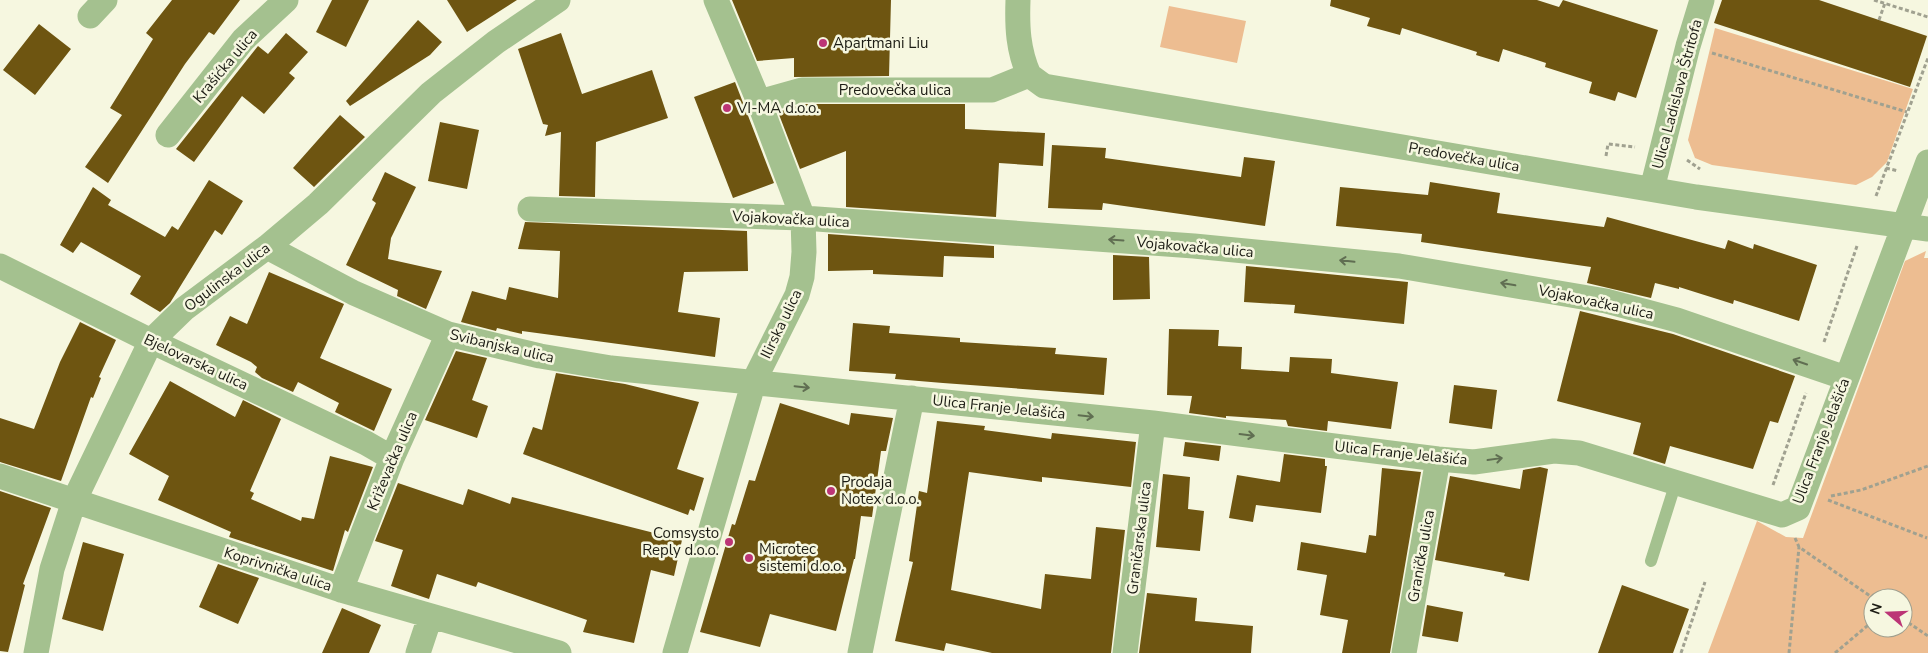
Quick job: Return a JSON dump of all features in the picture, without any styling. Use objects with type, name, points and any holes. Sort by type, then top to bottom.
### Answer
[{"type":"street","name":"Krašićka ulica","points":[[168,135],[243,40],[286,0]]},
{"type":"street","name":"Ogulinska ulica","points":[[36,653],[52,569],[74,501],[151,341],[184,309],[268,247],[318,204],[431,93],[496,42],[558,0]]},
{"type":"street","name":"Ilirska ulica","points":[[675,653],[754,381],[798,295],[803,260],[803,218],[760,102],[716,0]]},
{"type":"street","points":[[1018,0],[1017,27],[1022,59],[1029,74]]},
{"type":"street","name":"Ulica Ladislava Štritofa","points":[[1652,189],[1688,46],[1702,0]]},
{"type":"street","name":"Predovečka ulica","points":[[760,102],[802,90],[992,90],[1029,74],[1044,86],[1652,189],[1904,225]]},
{"type":"street","points":[[1928,162],[1904,225],[1928,229]]},
{"type":"street","name":"Vojakovačka ulica","points":[[530,209],[803,218],[1194,246],[1399,266],[1606,301],[1677,320],[1846,378]]},
{"type":"street","name":"Ulica Franje Jelašića","points":[[754,381],[1153,423],[1438,459],[1474,462],[1554,451],[1579,452],[1782,515],[1798,508],[1904,225]]},
{"type":"street","name":"Svibanjska ulica","points":[[268,247],[354,293],[448,334],[540,356],[611,368],[754,381]]},
{"type":"street","name":"Bjelovarska ulica","points":[[0,266],[151,341],[366,443],[392,458]]},
{"type":"street","name":"Križevačka ulica","points":[[341,590],[392,458],[448,334]]},
{"type":"street","points":[[860,653],[912,398]]},
{"type":"street","name":"Graničarska ulica","points":[[1124,653],[1153,423]]},
{"type":"street","name":"Granička ulica","points":[[1404,653],[1438,459]]},
{"type":"street","name":"Koprivnička ulica","points":[[0,476],[341,590],[560,653]]},
{"type":"street","points":[[418,653],[430,617]]},
{"type":"lane","points":[[1651,561],[1676,482]]},
{"type":"path","points":[[1874,0],[1928,17]]},
{"type":"path","points":[[1879,20],[1885,3]]},
{"type":"path","points":[[1688,46],[1907,112]]},
{"type":"path","points":[[1863,591],[1800,547],[1771,491],[1866,221],[1928,58]]},
{"type":"path","points":[[1927,538],[1821,498],[1860,490],[1928,466]]},
{"type":"path","points":[[1789,653],[1800,547]]},
{"type":"path","points":[[1681,653],[1705,582]]},
{"type":"path","points":[[1913,626],[1928,636]]},
{"type":"path","points":[[1835,653],[1863,629]]},
{"type":"shaded area","points":[[1169,6],[1246,21],[1237,63],[1160,47]]},
{"type":"shaded area","points":[[1715,28],[1913,89],[1887,162],[1872,177],[1856,185],[1712,165],[1695,158],[1688,140]]},
{"type":"shaded area","points":[[1926,251],[1924,258],[1928,258],[1928,653],[1708,653],[1757,521],[1786,537],[1803,538],[1905,261]]},
{"type":"building","points":[[172,0],[240,0],[214,35],[209,32],[185,64],[108,183],[85,167],[122,115],[110,108],[153,39],[146,33]]},
{"type":"building","points":[[332,0],[369,0],[346,47],[316,32]]},
{"type":"building","points":[[447,0],[517,0],[467,32]]},
{"type":"building","points":[[732,0],[891,0],[889,76],[794,77],[794,58],[757,61]]},
{"type":"building","points":[[1331,0],[1537,0],[1559,7],[1563,0],[1658,30],[1636,98],[1618,92],[1615,101],[1589,93],[1592,82],[1545,67],[1546,63],[1503,49],[1499,62],[1476,55],[1477,52],[1402,28],[1400,35],[1367,26],[1370,18],[1330,6]]},
{"type":"building","points":[[1722,0],[1819,0],[1927,36],[1910,87],[1714,23]]},
{"type":"building","points":[[418,20],[442,42],[430,55],[350,106],[346,101]]},
{"type":"building","points":[[39,24],[71,49],[35,95],[3,70]]},
{"type":"building","points":[[286,33],[308,52],[289,73],[295,78],[264,114],[242,96],[194,162],[176,149],[258,46],[268,54]]},
{"type":"building","points":[[561,33],[582,94],[652,70],[668,118],[596,142],[595,197],[559,196],[561,132],[545,136],[548,125],[543,124],[518,49]]},
{"type":"building","points":[[735,82],[774,183],[733,198],[694,97]]},
{"type":"building","points":[[804,104],[965,104],[965,129],[1045,133],[1043,166],[999,163],[996,217],[846,207],[846,151],[800,169],[778,112]]},
{"type":"building","points":[[340,115],[365,137],[314,187],[293,168]]},
{"type":"building","points":[[440,122],[479,130],[467,189],[428,181]]},
{"type":"building","points":[[1052,145],[1106,148],[1105,158],[1241,177],[1244,157],[1275,161],[1265,226],[1103,203],[1102,210],[1048,208]]},
{"type":"building","points":[[385,172],[416,187],[391,238],[388,259],[442,271],[426,309],[397,296],[398,290],[346,265],[376,203],[372,200]]},
{"type":"building","points":[[209,180],[243,201],[222,235],[215,230],[170,303],[160,312],[130,294],[141,276],[81,242],[73,253],[60,245],[93,187],[111,200],[108,205],[165,237],[172,226],[178,230]]},
{"type":"building","points":[[1430,182],[1500,193],[1497,213],[1604,227],[1607,217],[1725,249],[1728,240],[1753,249],[1754,244],[1817,265],[1799,321],[1734,300],[1733,304],[1679,287],[1679,289],[1655,283],[1651,298],[1587,283],[1591,267],[1421,242],[1422,234],[1336,226],[1340,187],[1428,195]]},
{"type":"building","points":[[525,222],[747,231],[748,271],[684,272],[678,312],[720,318],[715,357],[522,331],[522,334],[497,328],[496,331],[461,322],[472,291],[506,300],[509,287],[558,298],[560,251],[518,249]]},
{"type":"building","points":[[828,234],[994,246],[994,258],[944,256],[943,277],[873,274],[873,270],[828,271]]},
{"type":"building","points":[[1113,255],[1149,257],[1150,299],[1113,300]]},
{"type":"building","points":[[1246,266],[1408,282],[1404,324],[1294,313],[1295,305],[1244,302]]},
{"type":"building","points":[[269,272],[344,304],[320,358],[392,389],[374,431],[335,412],[339,403],[298,382],[293,392],[262,378],[255,372],[257,367],[251,362],[216,345],[230,316],[247,324]]},
{"type":"building","points":[[1580,311],[1673,334],[1795,376],[1778,423],[1770,421],[1753,469],[1670,446],[1665,464],[1633,454],[1641,423],[1557,401]]},
{"type":"building","points":[[80,322],[116,340],[99,377],[101,378],[93,398],[91,397],[61,481],[0,462],[0,418],[34,429],[60,362]]},
{"type":"building","points":[[853,323],[890,326],[889,333],[960,338],[960,342],[1056,348],[1055,354],[1107,358],[1104,395],[895,379],[896,374],[849,371]]},
{"type":"building","points":[[1169,329],[1219,330],[1218,346],[1242,347],[1241,369],[1289,372],[1290,357],[1332,359],[1331,373],[1398,382],[1391,429],[1328,421],[1327,431],[1288,426],[1286,420],[1226,416],[1226,418],[1189,413],[1192,396],[1167,395]]},
{"type":"building","points":[[456,351],[487,358],[472,400],[488,406],[477,438],[425,420]]},
{"type":"building","points":[[556,373],[625,384],[699,402],[677,469],[704,478],[694,511],[690,509],[688,515],[523,454],[533,427],[542,430]]},
{"type":"building","points":[[170,381],[235,417],[243,400],[281,419],[250,491],[254,493],[251,499],[301,521],[302,517],[314,519],[330,456],[373,467],[348,532],[345,530],[333,571],[229,537],[231,532],[158,500],[169,476],[129,454]]},
{"type":"building","points":[[1454,385],[1497,390],[1492,429],[1449,423]]},
{"type":"building","points":[[780,403],[849,425],[851,413],[893,418],[886,451],[881,451],[872,517],[861,516],[855,559],[836,631],[770,614],[760,647],[700,632],[732,524],[735,525],[749,480],[755,481]]},
{"type":"building","points":[[937,421],[985,426],[984,430],[1051,439],[1052,433],[1136,442],[1131,487],[1042,477],[1042,482],[969,472],[951,590],[1041,609],[1045,574],[1091,579],[1096,527],[1125,530],[1111,653],[992,653],[946,643],[944,651],[895,641],[913,562],[909,561],[919,491],[927,493]]},
{"type":"building","points":[[1185,442],[1221,446],[1219,461],[1183,456]]},
{"type":"building","points":[[1284,454],[1325,459],[1325,466],[1327,466],[1321,513],[1256,505],[1253,522],[1229,518],[1237,475],[1280,482]]},
{"type":"building","points":[[1540,467],[1548,469],[1529,581],[1504,576],[1505,573],[1435,560],[1450,476],[1520,489],[1523,470]]},
{"type":"building","points":[[1382,468],[1421,472],[1390,653],[1342,653],[1348,620],[1320,615],[1327,575],[1297,570],[1301,542],[1366,553],[1369,535],[1376,536]]},
{"type":"building","points":[[1163,474],[1190,477],[1188,509],[1204,511],[1200,551],[1156,547]]},
{"type":"building","points":[[398,483],[463,505],[468,489],[510,504],[512,497],[682,540],[674,576],[651,570],[634,643],[583,632],[587,620],[478,582],[476,587],[437,574],[429,599],[391,586],[403,550],[375,541]]},
{"type":"building","points":[[0,491],[51,508],[23,584],[25,585],[8,652],[0,651]]},
{"type":"building","points":[[83,542],[124,554],[103,631],[62,619]]},
{"type":"building","points":[[218,564],[259,578],[238,624],[199,607]]},
{"type":"building","points":[[1622,585],[1689,609],[1673,653],[1598,653]]},
{"type":"building","points":[[1147,593],[1197,598],[1195,621],[1253,626],[1251,653],[1139,653]]},
{"type":"building","points":[[1427,605],[1463,612],[1458,642],[1422,636]]},
{"type":"building","points":[[342,608],[381,625],[369,653],[322,653]]},
{"type":"place","name":"Apartmani Liu","points":[[823,43]]},
{"type":"place","name":"VI-MA d.o.o.","points":[[727,108]]},
{"type":"place","name":"Prodaja Notex d.o.o.","points":[[831,491]]},
{"type":"place","name":"Comsysto Reply d.o.o.","points":[[729,542]]},
{"type":"place","name":"Microtec sistemi d.o.o.","points":[[749,558]]}]
